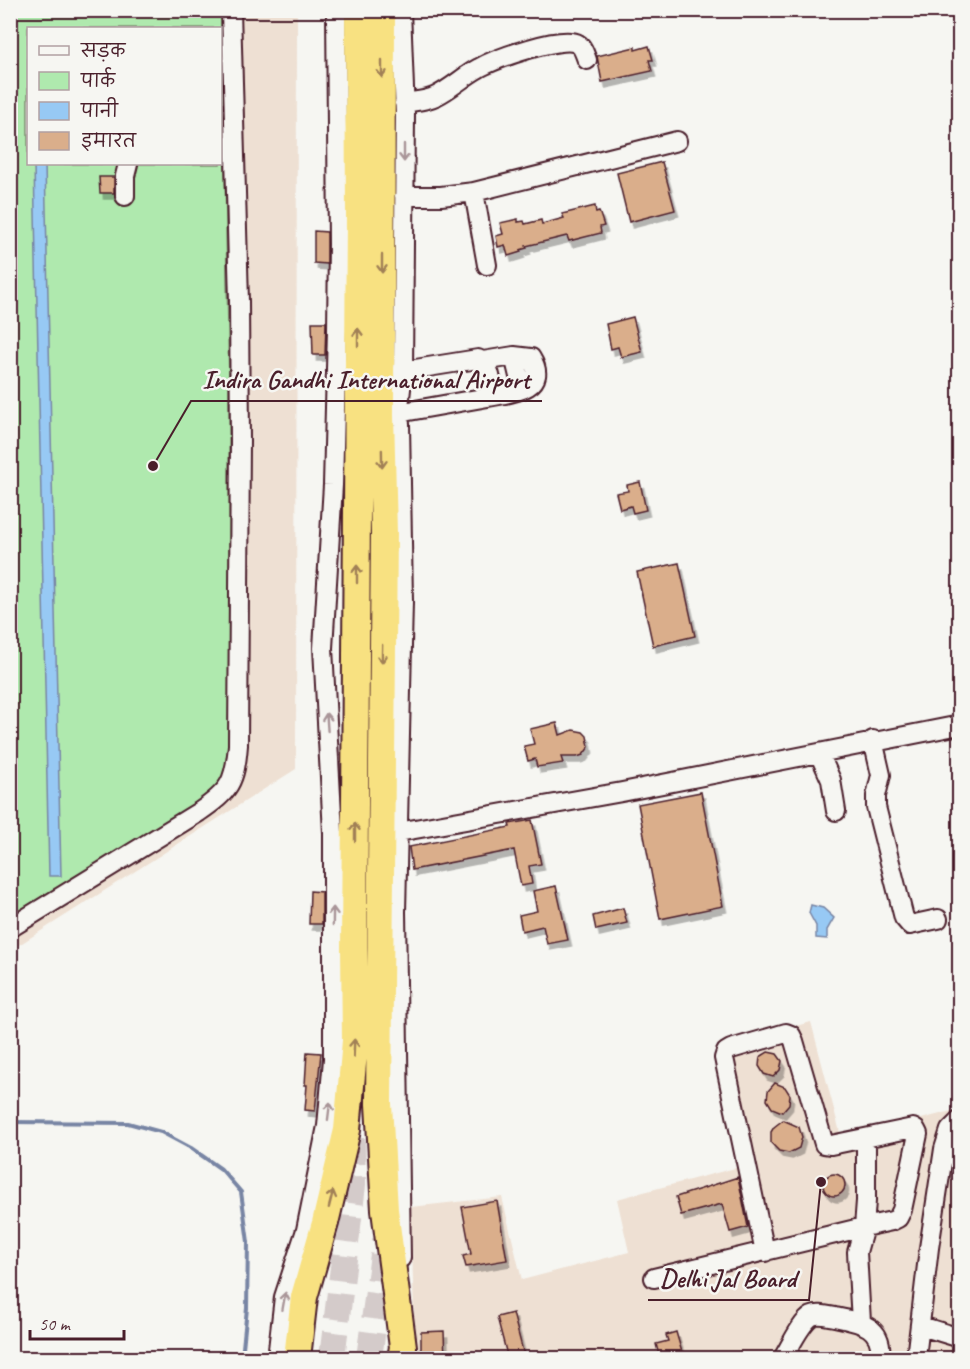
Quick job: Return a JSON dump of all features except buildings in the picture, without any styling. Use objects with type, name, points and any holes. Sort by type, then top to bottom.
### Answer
[{"type":"highway","points":[[297,1359],[304,1297],[339,1168],[350,1108],[355,1041],[358,10]]},
{"type":"highway","points":[[382,10],[392,415],[384,532],[389,834],[379,1104],[385,1210],[403,1355]]},
{"type":"street","points":[[10,928],[199,812],[222,794],[234,777],[238,745],[240,453],[228,149],[231,10]]},
{"type":"street","points":[[277,1359],[284,1296],[306,1230],[327,1126],[333,1059],[333,833],[323,648],[333,485],[337,342],[336,10]]},
{"type":"street","points":[[401,10],[404,103],[403,371],[392,415],[522,389],[534,382],[537,371],[531,358],[514,356],[483,361],[478,359],[403,371]]},
{"type":"street","points":[[404,103],[435,97],[479,68],[509,55],[537,47],[570,41],[578,43],[587,60]]},
{"type":"street","points":[[404,196],[441,196],[474,192],[677,141]]},
{"type":"street","points":[[125,196],[128,165]]},
{"type":"street","points":[[474,192],[487,265]]},
{"type":"street","points":[[483,361],[492,386],[491,395],[488,397]]},
{"type":"street","points":[[389,834],[960,725]]},
{"type":"street","points":[[873,741],[881,775],[876,807],[904,918],[906,923],[915,926],[938,919]]},
{"type":"street","points":[[819,753],[831,780],[836,811]]},
{"type":"street","points":[[654,1278],[765,1252],[864,1227],[892,1221],[898,1218],[902,1210],[918,1134],[916,1130],[913,1128],[831,1145],[824,1144],[791,1035],[780,1034],[731,1049],[726,1052],[724,1058],[765,1252]]},
{"type":"street","points":[[916,1359],[944,1149],[950,1130],[960,1120]]},
{"type":"street","points":[[861,1322],[857,1261],[858,1244],[864,1227],[867,1180],[866,1138]]},
{"type":"street","points":[[783,1359],[806,1321],[818,1314],[861,1322],[870,1328],[877,1338],[880,1359]]},
{"type":"street","points":[[921,1326],[960,1338]]},
{"type":"shaded area","points":[[11,11],[297,11],[296,769],[11,950]]},
{"type":"shaded area","points":[[811,1022],[842,1140],[959,1109],[959,1358],[415,1358],[411,1207],[502,1197],[522,1280],[629,1252],[617,1199],[743,1166],[720,1046]]},
{"type":"green space","points":[[11,11],[222,11],[229,384],[230,763],[217,791],[67,886],[11,917]]},
{"type":"water","points":[[34,165],[45,165],[61,876],[49,876]]},
{"type":"water","points":[[811,905],[823,908],[834,918],[827,930],[827,939],[816,938],[816,926],[809,913]]},
{"type":"waterway","points":[[10,1122],[128,1123],[161,1132],[191,1148],[221,1169],[241,1192],[248,1242],[247,1308],[242,1358]]},
{"type":"tunnel","points":[[394,379],[396,62]]},
{"type":"tunnel","points":[[345,337],[345,439]]},
{"type":"tunnel","points":[[332,1358],[353,1185],[352,1126]]},
{"type":"tunnel","points":[[369,1358],[385,1240]]},
{"type":"place","name":"Indira Gandhi International Airport","points":[[153,466]]},
{"type":"place","name":"Delhi Jal Board","points":[[821,1182]]}]
